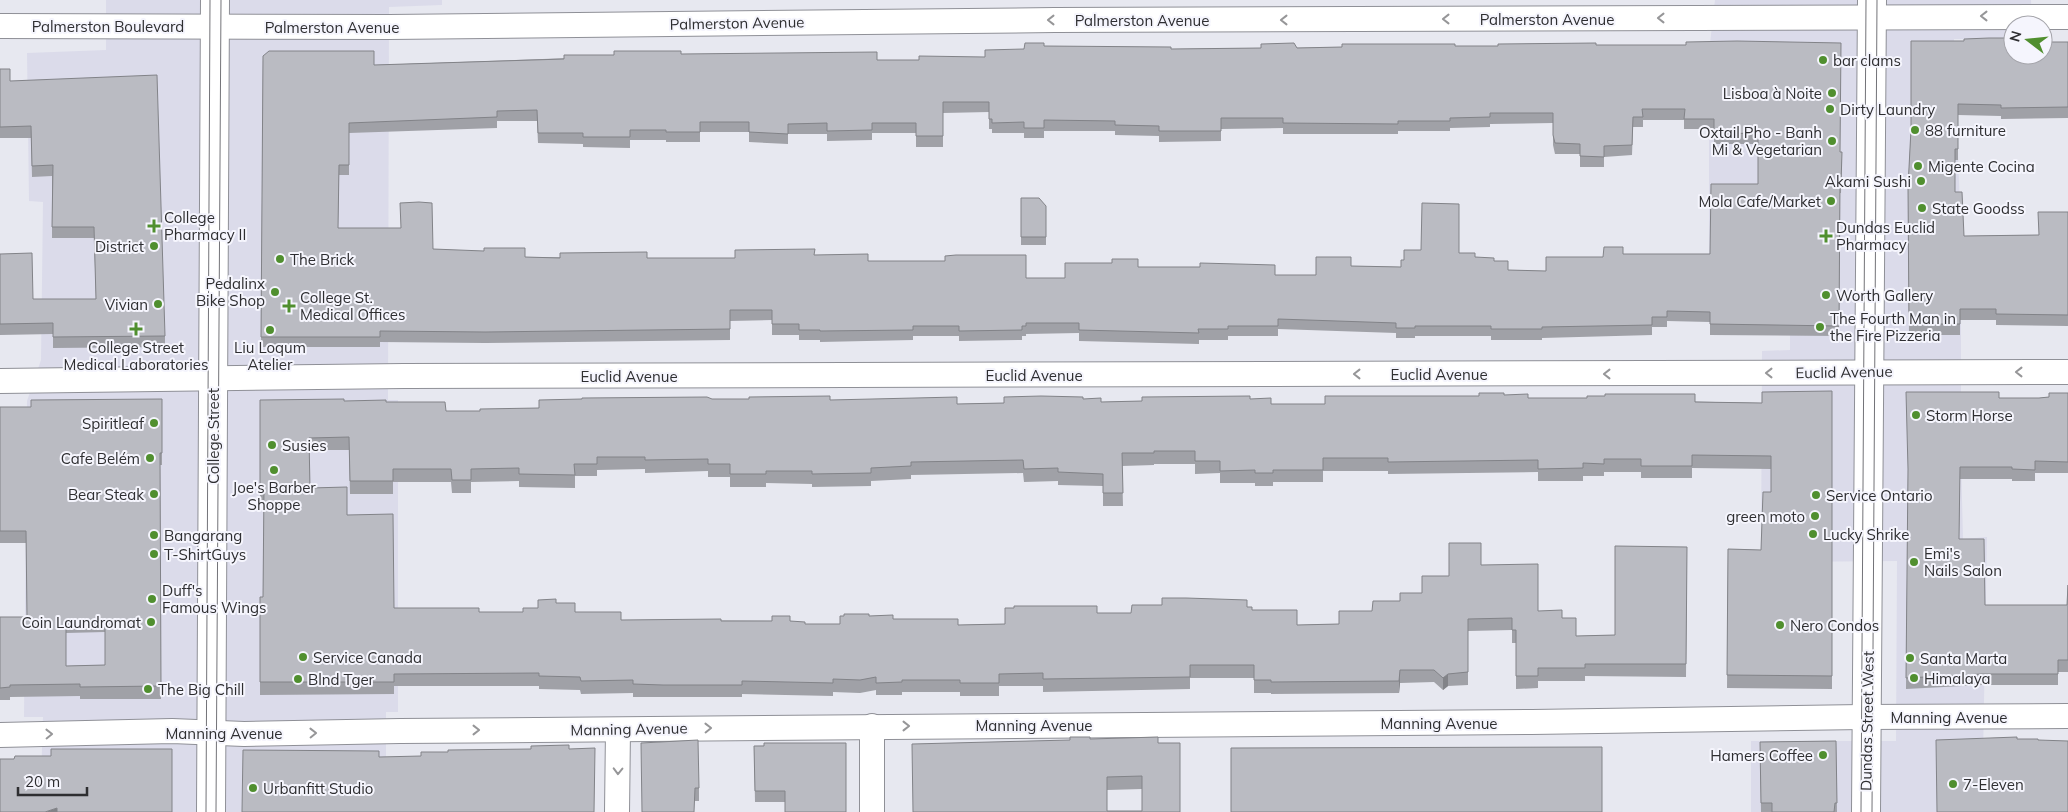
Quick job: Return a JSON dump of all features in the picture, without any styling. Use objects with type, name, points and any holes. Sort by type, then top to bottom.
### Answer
[{"type":"main road","name":"College Street","points":[[211,812],[215,0]]},
{"type":"main road","name":"Dundas Street West","points":[[1866,812],[1871,8]]},
{"type":"street","name":"Palmerston Avenue","points":[[215,27],[1046,20],[1710,18],[1871,8],[2068,17]]},
{"type":"street","name":"Palmerston Boulevard","points":[[0,26],[215,27]]},
{"type":"street","name":"Euclid Avenue","points":[[12,380],[1870,371],[2068,372]]},
{"type":"street","name":"Manning Avenue","points":[[0,735],[172,731],[212,733],[618,730],[872,726],[2068,716]]},
{"type":"street","points":[[872,726],[872,812]]},
{"type":"street","points":[[617,812],[618,730]]},
{"type":"shaded area","points":[[106,0],[442,0],[442,5],[389,7],[388,400],[398,400],[398,712],[386,712],[386,812],[40,812],[43,717],[24,717],[27,401],[41,360],[43,202],[29,201],[27,53],[106,50]]},
{"type":"shaded area","points":[[1715,0],[2031,0],[2032,15],[2003,15],[2003,39],[1954,39],[1961,238],[1963,539],[1987,537],[1982,812],[1751,812],[1751,741],[1896,741],[1897,561],[1761,562],[1762,351],[1790,350],[1790,274],[1709,254],[1709,52]]},
{"type":"building","points":[[2003,38],[2003,65],[2053,65],[2053,42],[2068,42],[2068,107],[2001,108],[2001,105],[1958,104],[1958,149],[1955,149],[1955,192],[1962,192],[1964,236],[2039,235],[2038,212],[2068,212],[2068,315],[1996,314],[1996,309],[1960,309],[1960,324],[1909,324],[1908,187],[1911,129],[1911,41],[1964,41],[1964,39]]},
{"type":"building","points":[[1686,42],[1841,43],[1840,152],[1842,152],[1839,326],[1710,324],[1710,312],[1667,311],[1667,317],[1652,317],[1652,325],[1542,327],[1542,329],[1491,329],[1491,326],[1415,326],[1415,328],[1396,328],[1396,323],[1278,319],[1278,326],[1228,326],[1228,329],[1198,329],[1199,333],[1079,330],[1079,323],[1026,323],[1026,326],[1022,326],[1022,330],[959,331],[959,326],[913,326],[913,330],[820,331],[799,330],[799,324],[772,324],[772,310],[730,310],[730,329],[485,332],[380,331],[380,337],[261,337],[263,56],[269,51],[374,51],[374,65],[564,59],[564,55],[614,55],[614,51],[681,51],[681,54],[877,52],[877,60],[919,60],[919,56],[985,57],[985,50],[1024,49],[1025,43],[1044,43],[1044,46],[1171,47],[1171,49],[1261,48],[1261,44],[1294,43],[1297,48],[1342,47],[1342,44],[1498,46],[1498,44],[1596,43],[1596,45],[1686,45]],"holes":[[[943,102],[989,102],[989,119],[992,119],[992,123],[1024,122],[1024,128],[1044,128],[1044,120],[1115,121],[1115,125],[1159,126],[1159,131],[1221,131],[1221,118],[1283,118],[1283,123],[1398,124],[1398,121],[1450,121],[1450,118],[1490,117],[1490,113],[1553,113],[1555,143],[1580,144],[1580,156],[1604,157],[1604,146],[1632,145],[1633,117],[1643,117],[1642,109],[1685,109],[1684,119],[1714,119],[1714,134],[1758,133],[1758,184],[1711,184],[1710,254],[1623,254],[1623,247],[1604,247],[1603,257],[1546,257],[1546,271],[1508,270],[1508,261],[1494,261],[1494,258],[1475,257],[1475,253],[1459,253],[1459,204],[1422,203],[1421,250],[1404,250],[1404,260],[1401,260],[1401,267],[1351,266],[1351,257],[1316,257],[1316,275],[1275,275],[1275,265],[1200,263],[1200,267],[1138,267],[1138,259],[1112,259],[1112,263],[1065,263],[1065,278],[1026,278],[1026,255],[956,255],[945,256],[945,261],[868,261],[868,254],[814,255],[815,249],[735,250],[735,258],[647,258],[647,252],[560,253],[560,258],[525,257],[525,248],[484,248],[484,251],[433,249],[432,203],[419,202],[400,203],[401,228],[338,228],[339,165],[349,165],[349,123],[497,117],[497,111],[537,110],[538,133],[583,133],[583,137],[630,137],[630,130],[700,132],[700,122],[749,122],[749,132],[788,134],[788,124],[827,123],[827,131],[872,130],[872,123],[916,123],[916,136],[943,136]]]},
{"type":"building","points":[[0,69],[10,69],[10,81],[157,75],[165,336],[53,337],[53,323],[0,324],[0,254],[32,253],[33,299],[96,299],[94,227],[52,227],[53,165],[32,166],[31,126],[0,127]]},
{"type":"building","points":[[1021,198],[1039,198],[1046,206],[1046,237],[1021,237]]},
{"type":"building","points":[[1832,391],[1832,676],[1727,675],[1728,549],[1761,550],[1763,492],[1771,492],[1771,456],[1692,455],[1692,466],[1641,466],[1641,459],[1604,459],[1604,464],[1583,463],[1583,468],[1538,469],[1538,460],[1388,462],[1388,458],[1323,458],[1323,470],[1273,470],[1273,473],[1255,473],[1255,470],[1220,471],[1220,461],[1195,461],[1195,451],[1154,451],[1154,453],[1122,453],[1123,493],[1103,493],[1103,474],[1058,472],[1058,468],[1024,469],[1023,460],[911,462],[911,466],[871,468],[871,473],[812,474],[812,471],[766,471],[766,474],[730,474],[730,464],[708,464],[708,459],[645,460],[645,457],[597,457],[597,464],[574,464],[575,475],[519,474],[519,468],[471,469],[471,480],[452,480],[451,469],[393,469],[393,481],[350,481],[349,437],[309,438],[310,488],[347,487],[347,515],[393,514],[394,608],[479,608],[479,612],[523,612],[523,608],[538,608],[538,600],[556,599],[556,603],[575,603],[575,612],[621,612],[621,620],[721,619],[721,621],[772,621],[772,616],[790,616],[790,621],[805,622],[805,624],[840,624],[840,616],[844,616],[844,614],[869,614],[869,616],[893,615],[893,619],[958,619],[958,625],[1005,624],[1005,608],[1014,608],[1014,606],[1097,606],[1097,613],[1131,613],[1132,605],[1162,605],[1162,598],[1186,598],[1247,600],[1247,607],[1252,607],[1252,610],[1297,610],[1297,625],[1339,624],[1339,611],[1372,611],[1373,601],[1400,601],[1400,593],[1422,593],[1422,576],[1449,576],[1449,543],[1481,543],[1481,565],[1538,564],[1538,611],[1562,610],[1562,618],[1576,618],[1576,636],[1615,635],[1615,546],[1687,547],[1686,664],[1585,664],[1585,668],[1538,668],[1538,676],[1516,676],[1516,630],[1512,630],[1512,618],[1468,619],[1468,672],[1448,674],[1443,678],[1434,670],[1400,670],[1399,681],[1271,682],[1271,680],[1254,680],[1254,665],[1190,665],[1190,677],[1043,679],[1043,673],[999,674],[999,683],[960,683],[960,680],[902,680],[902,682],[876,683],[876,677],[860,680],[833,679],[833,683],[742,681],[742,685],[663,685],[633,684],[633,680],[581,681],[580,677],[539,676],[539,673],[394,674],[394,682],[260,682],[260,597],[263,597],[264,487],[260,487],[260,400],[344,399],[344,401],[445,402],[446,411],[480,411],[480,409],[539,408],[539,400],[582,398],[707,397],[712,399],[749,399],[749,397],[830,396],[830,400],[957,397],[957,404],[1004,403],[1004,397],[1083,397],[1083,399],[1101,398],[1101,402],[1142,401],[1142,397],[1250,396],[1250,399],[1271,398],[1271,404],[1325,404],[1325,396],[1479,396],[1479,393],[1504,393],[1504,395],[1528,394],[1528,398],[1587,398],[1587,396],[1605,396],[1605,394],[1695,394],[1695,402],[1762,403],[1762,392]]},
{"type":"building","points":[[1906,392],[1999,392],[1999,398],[2039,398],[2049,397],[2049,393],[2068,393],[2068,462],[2035,461],[2035,470],[2012,469],[2012,467],[1960,467],[1959,539],[1984,539],[1985,605],[2067,605],[2068,585],[2068,660],[2058,660],[2058,674],[1982,674],[1906,678],[1908,469]]},
{"type":"building","points":[[162,399],[162,453],[160,453],[161,686],[80,687],[80,684],[10,685],[10,687],[0,688],[0,617],[27,617],[26,531],[0,531],[0,407],[31,407],[31,400]],"holes":[[[105,620],[105,665],[66,666],[66,621]]]},
{"type":"building","points":[[1070,737],[1090,737],[1090,739],[1158,737],[1158,743],[1180,743],[1180,812],[913,812],[912,744],[1070,740]],"holes":[[[1142,776],[1142,811],[1107,811],[1107,777]]]},
{"type":"building","points":[[2017,737],[2017,739],[2068,741],[2068,812],[1937,812],[1936,740]]},
{"type":"building","points":[[698,740],[699,788],[695,788],[694,812],[642,812],[641,743]]},
{"type":"building","points":[[1836,741],[1837,803],[1835,803],[1834,812],[1772,812],[1772,803],[1761,803],[1760,742]]},
{"type":"building","points":[[764,743],[846,743],[846,812],[785,812],[785,791],[755,791],[754,746],[764,746]]},
{"type":"building","points":[[569,745],[569,749],[595,748],[594,812],[242,812],[243,750],[379,751],[379,757],[421,756],[421,752],[448,752],[448,750],[531,749],[531,746]]},
{"type":"building","points":[[1602,747],[1602,812],[1231,812],[1231,748]]},
{"type":"building","points":[[51,749],[172,749],[172,812],[57,812],[57,808],[45,812],[0,812],[0,759],[14,759],[15,756],[51,756]]},
{"type":"tram line","points":[[206,812],[210,0]]},
{"type":"tram line","points":[[216,812],[221,0]]},
{"type":"tram line","points":[[1861,812],[1866,0]]},
{"type":"tram line","points":[[1872,812],[1877,0]]},
{"type":"place","name":"bar clams","points":[[1823,60]]},
{"type":"place","name":"Lisboa à Noite","points":[[1832,93]]},
{"type":"place","name":"Dirty Laundry","points":[[1830,109]]},
{"type":"place","name":"88 furniture","points":[[1915,130]]},
{"type":"place","name":"Oxtail Pho - Banh Mi & Vegetarian","points":[[1832,141]]},
{"type":"place","name":"Migente Cocina","points":[[1918,166]]},
{"type":"place","name":"Akami Sushi","points":[[1921,181]]},
{"type":"place","name":"Mola Cafe/Market","points":[[1831,201]]},
{"type":"place","name":"State Goodss","points":[[1922,208]]},
{"type":"place","name":"College Pharmacy II","points":[[154,226]]},
{"type":"place","name":"Dundas Euclid Pharmacy","points":[[1826,236]]},
{"type":"place","name":"District","points":[[154,246]]},
{"type":"place","name":"The Brick","points":[[280,259]]},
{"type":"place","name":"Pedalinx Bike Shop","points":[[275,292]]},
{"type":"place","name":"Worth Gallery","points":[[1826,295]]},
{"type":"place","name":"Vivian","points":[[158,304]]},
{"type":"place","name":"College St. Medical Offices","points":[[289,306]]},
{"type":"place","name":"The Fourth Man in the Fire Pizzeria","points":[[1820,327]]},
{"type":"place","name":"College Street Medical Laboratories","points":[[136,329]]},
{"type":"place","name":"Liu Loqum Atelier","points":[[270,330]]},
{"type":"place","name":"Storm Horse","points":[[1916,415]]},
{"type":"place","name":"Spiritleaf","points":[[154,423]]},
{"type":"place","name":"Susies","points":[[272,445]]},
{"type":"place","name":"Cafe Belém","points":[[150,458]]},
{"type":"place","name":"Joe's Barber Shoppe","points":[[274,470]]},
{"type":"place","name":"Bear Steak","points":[[154,494]]},
{"type":"place","name":"Service Ontario","points":[[1816,495]]},
{"type":"place","name":"green moto","points":[[1815,516]]},
{"type":"place","name":"Lucky Shrike","points":[[1813,534]]},
{"type":"place","name":"Bangarang","points":[[154,535]]},
{"type":"place","name":"T-ShirtGuys","points":[[154,554]]},
{"type":"place","name":"Emi's Nails Salon","points":[[1914,562]]},
{"type":"place","name":"Duff's Famous Wings","points":[[152,599]]},
{"type":"place","name":"Coin Laundromat","points":[[151,622]]},
{"type":"place","name":"Nero Condos","points":[[1780,625]]},
{"type":"place","name":"Service Canada","points":[[303,657]]},
{"type":"place","name":"Santa Marta","points":[[1910,658]]},
{"type":"place","name":"Himalaya","points":[[1914,678]]},
{"type":"place","name":"Blnd Tger","points":[[298,679]]},
{"type":"place","name":"The Big Chill","points":[[148,689]]},
{"type":"place","name":"Hamers Coffee","points":[[1823,755]]},
{"type":"place","name":"7-Eleven","points":[[1953,784]]},
{"type":"place","name":"Urbanfitt Studio","points":[[253,788]]}]
